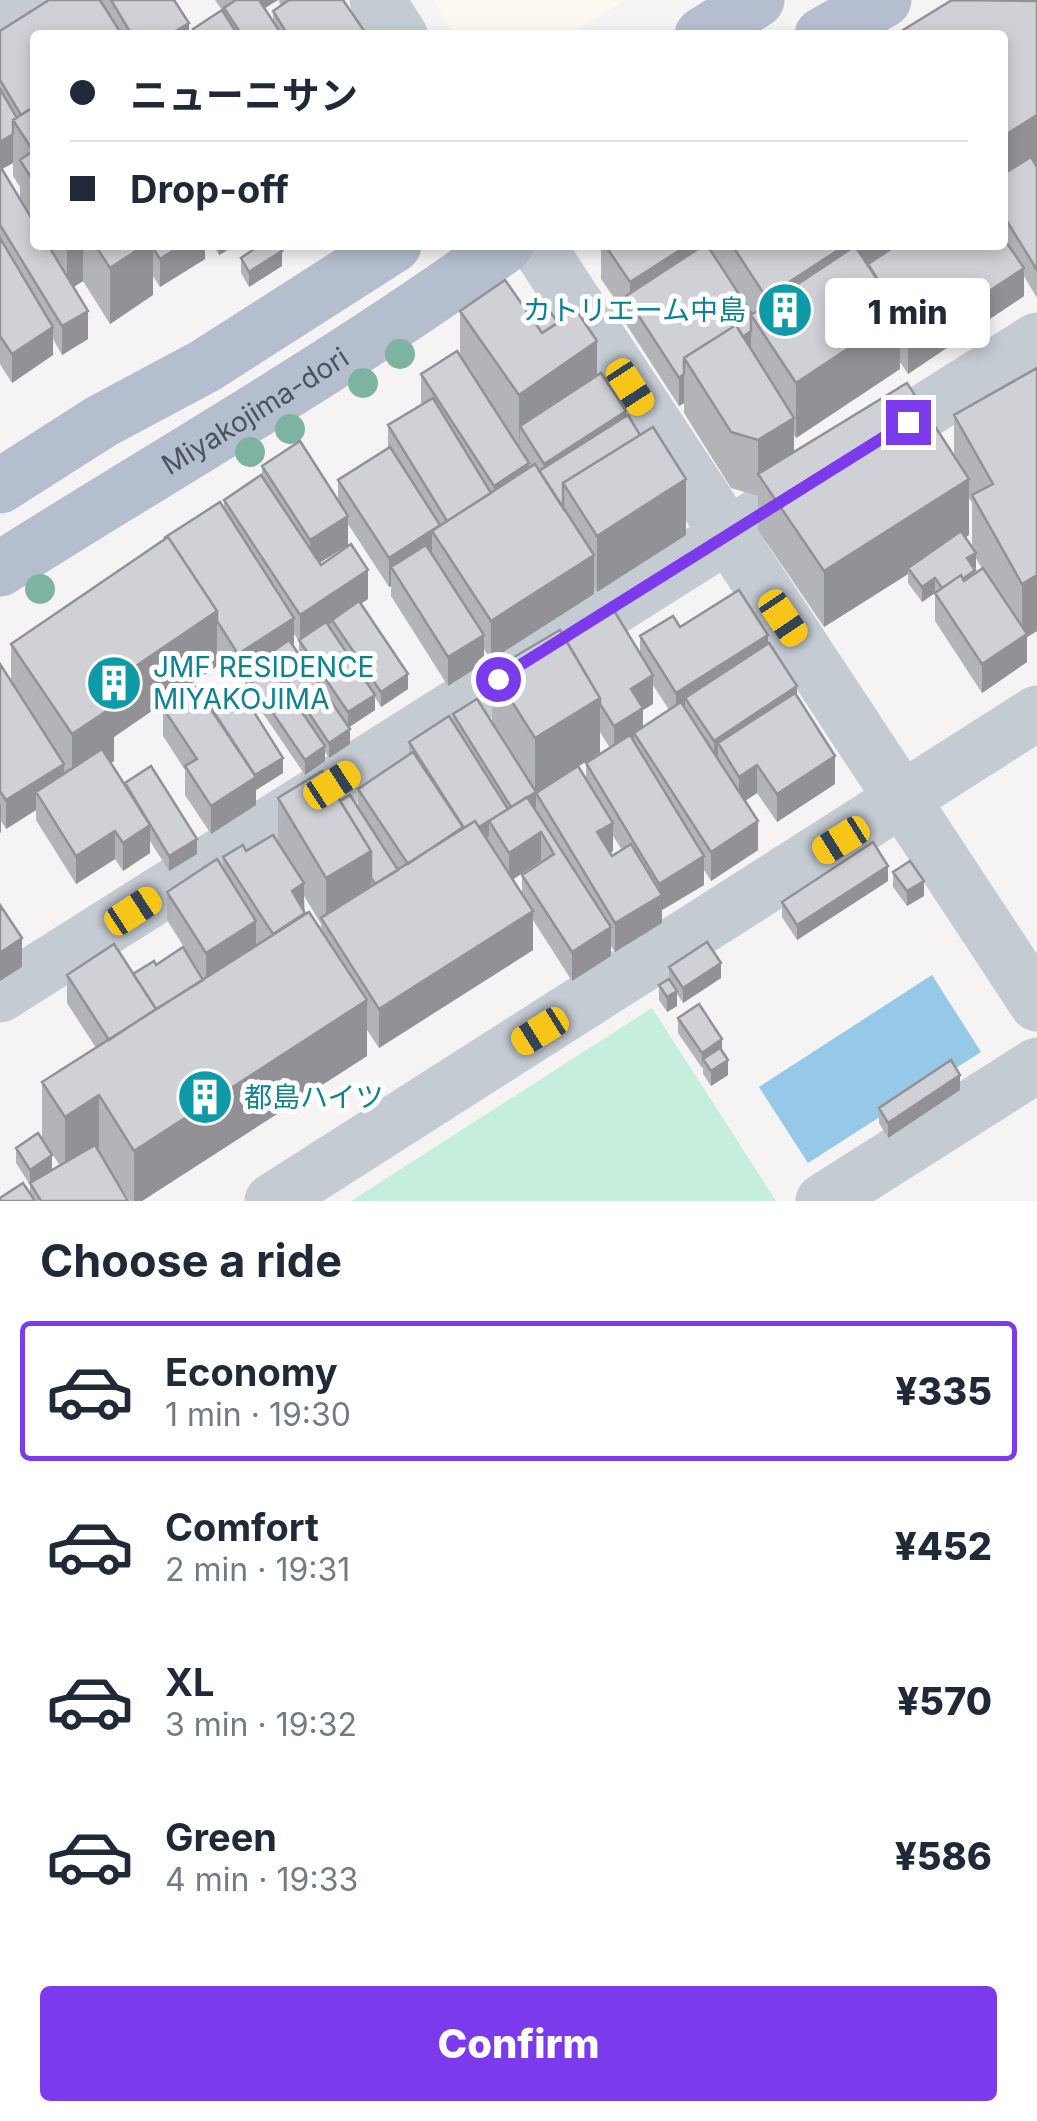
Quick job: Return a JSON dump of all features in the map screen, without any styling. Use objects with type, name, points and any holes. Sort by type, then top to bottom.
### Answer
[{"type":"main road","points":[[710,30],[757,0]]},
{"type":"main road","points":[[831,30],[884,0]]},
{"type":"main road","points":[[0,486],[102,421],[205,366],[386,250]]},
{"type":"main road","name":"Miyakojima-dori","points":[[0,570],[206,444],[499,250]]},
{"type":"street","points":[[0,13],[20,0]]},
{"type":"street","points":[[378,0],[397,30]]},
{"type":"street","points":[[540,250],[1037,1004]]},
{"type":"street","points":[[0,996],[1037,340]]},
{"type":"street","points":[[272,1201],[1037,712]]},
{"type":"street","points":[[970,755],[1037,751]]},
{"type":"street","points":[[824,1201],[1037,1065]]},
{"type":"shaded area","points":[[433,0],[624,0],[577,30],[452,30]]},
{"type":"green space","points":[[652,1008],[776,1201],[351,1201]]},
{"type":"water","points":[[932,975],[981,1052],[808,1163],[759,1087]]},
{"type":"building","points":[[49,0],[100,0],[119,30],[30,30],[30,109],[21,115],[0,80],[0,31]]},
{"type":"building","points":[[111,0],[174,0],[189,23],[177,30],[129,30]]},
{"type":"building","points":[[236,0],[259,0],[279,30],[239,30],[224,8]]},
{"type":"building","points":[[289,0],[343,0],[364,30],[285,30],[273,11]]},
{"type":"building","points":[[952,0],[1037,1],[1037,115],[1008,133],[1008,30],[903,30]]},
{"type":"building","points":[[222,10],[235,30],[194,30]]},
{"type":"building","points":[[0,89],[17,118],[13,120],[13,134],[0,142]]},
{"type":"building","points":[[30,109],[30,146],[13,120]]},
{"type":"building","points":[[30,153],[30,176],[20,160]]},
{"type":"building","points":[[1031,157],[1037,167],[1037,270],[1008,223],[1008,171]]},
{"type":"building","points":[[0,166],[30,216],[30,250],[51,250],[88,311],[62,326],[0,225]]},
{"type":"building","points":[[0,238],[53,327],[12,354],[0,336]]},
{"type":"building","points":[[1008,245],[1024,268],[908,345],[900,334],[900,314],[868,264],[889,250],[1008,250]]},
{"type":"building","points":[[98,250],[137,250],[110,268]]},
{"type":"building","points":[[154,250],[174,250],[160,259]]},
{"type":"building","points":[[253,250],[282,251],[249,272],[241,258]]},
{"type":"building","points":[[608,250],[680,250],[630,282]]},
{"type":"building","points":[[696,250],[710,250],[752,314],[751,331],[743,337],[736,325],[684,358],[684,374],[679,378],[626,296]]},
{"type":"building","points":[[735,250],[838,250],[766,297]]},
{"type":"building","points":[[849,250],[858,250],[900,314],[796,383],[751,315]]},
{"type":"building","points":[[505,280],[542,333],[576,310],[597,341],[519,395],[460,311]]},
{"type":"building","points":[[542,300],[558,323],[542,333],[527,311]]},
{"type":"building","points":[[736,325],[794,418],[758,440],[731,432],[684,358]]},
{"type":"building","points":[[457,351],[529,463],[494,486],[421,374]]},
{"type":"building","points":[[1037,368],[1037,575],[1022,584],[972,495],[993,484],[954,415]]},
{"type":"building","points":[[601,373],[626,411],[544,464],[520,426]]},
{"type":"building","points":[[907,383],[969,479],[824,571],[758,474]]},
{"type":"building","points":[[433,398],[491,493],[447,521],[388,425]]},
{"type":"building","points":[[628,415],[640,435],[563,483],[563,508],[539,471]]},
{"type":"building","points":[[653,427],[686,479],[597,536],[563,483]]},
{"type":"building","points":[[300,441],[348,516],[310,540],[262,466]]},
{"type":"building","points":[[390,447],[440,525],[389,558],[338,480]]},
{"type":"building","points":[[535,464],[594,555],[491,621],[432,531]]},
{"type":"building","points":[[261,475],[321,565],[351,544],[368,570],[300,615],[224,500]]},
{"type":"building","points":[[220,502],[294,618],[238,654],[217,621],[217,611],[168,537],[164,538]]},
{"type":"building","points":[[961,531],[976,553],[967,558],[975,570],[942,588],[935,578],[922,587],[908,568]]},
{"type":"building","points":[[168,537],[217,611],[102,689],[114,706],[72,734],[11,644]]},
{"type":"building","points":[[426,545],[484,635],[448,657],[391,567]]},
{"type":"building","points":[[983,568],[1027,634],[982,664],[935,593],[961,575],[964,581]]},
{"type":"building","points":[[739,590],[768,635],[676,693],[640,636],[673,616],[680,627]]},
{"type":"building","points":[[359,601],[408,674],[381,692],[332,620]]},
{"type":"building","points":[[610,604],[653,675],[631,689],[643,708],[614,726],[562,634]]},
{"type":"building","points":[[326,622],[375,695],[348,712],[299,640]]},
{"type":"building","points":[[560,630],[600,698],[535,738],[492,670]]},
{"type":"building","points":[[289,640],[350,729],[329,743],[269,654]]},
{"type":"building","points":[[769,643],[797,686],[714,741],[685,698]]},
{"type":"building","points":[[265,658],[325,746],[305,760],[245,672]]},
{"type":"building","points":[[0,664],[64,764],[6,800],[0,791]]},
{"type":"building","points":[[237,685],[283,758],[255,775],[208,703]]},
{"type":"building","points":[[196,687],[256,777],[211,806],[185,766],[197,759],[163,708]]},
{"type":"building","points":[[795,693],[835,756],[777,794],[757,765],[739,777],[718,743]]},
{"type":"building","points":[[477,699],[536,792],[511,807],[453,714]]},
{"type":"building","points":[[681,702],[758,821],[711,852],[634,733]]},
{"type":"building","points":[[449,716],[508,809],[479,827],[475,821],[464,828],[409,742]]},
{"type":"building","points":[[630,735],[704,856],[659,884],[586,763]]},
{"type":"building","points":[[102,749],[150,825],[123,843],[115,831],[76,856],[36,792]]},
{"type":"building","points":[[413,752],[463,827],[408,864],[358,789]]},
{"type":"building","points":[[151,766],[197,839],[169,856],[125,783]]},
{"type":"building","points":[[578,766],[613,823],[597,832],[612,856],[631,844],[662,895],[615,923],[536,793]]},
{"type":"building","points":[[322,771],[371,851],[326,878],[278,798]]},
{"type":"building","points":[[350,795],[398,870],[375,884],[371,878],[371,851],[340,801]]},
{"type":"building","points":[[527,797],[611,927],[572,952],[522,875],[554,854],[541,832],[509,853],[489,821]]},
{"type":"building","points":[[475,821],[533,911],[379,1009],[321,918]]},
{"type":"building","points":[[273,835],[304,883],[292,891],[305,913],[273,934],[223,857],[243,845],[246,851]]},
{"type":"building","points":[[873,842],[888,866],[797,925],[782,902]]},
{"type":"building","points":[[217,859],[256,921],[206,953],[167,892]]},
{"type":"building","points":[[910,861],[924,881],[907,891],[893,872]]},
{"type":"building","points":[[0,905],[22,938],[0,953]]},
{"type":"building","points":[[309,912],[367,1000],[134,1151],[99,1095],[65,1117],[42,1082]]},
{"type":"building","points":[[707,942],[721,963],[683,988],[669,967]]},
{"type":"building","points":[[114,944],[156,1009],[109,1040],[67,975]]},
{"type":"building","points":[[183,947],[203,980],[156,1009],[133,974],[154,961],[156,965]]},
{"type":"building","points":[[669,979],[677,991],[667,997],[659,985]]},
{"type":"building","points":[[699,1004],[722,1039],[702,1053],[678,1018]]},
{"type":"building","points":[[720,1048],[728,1060],[711,1071],[703,1059]]},
{"type":"building","points":[[951,1060],[960,1075],[888,1123],[879,1108]]},
{"type":"building","points":[[38,1133],[52,1155],[30,1170],[16,1148]]},
{"type":"building","points":[[95,1145],[128,1201],[41,1201],[30,1183]]},
{"type":"building","points":[[23,1183],[35,1201],[0,1201],[0,1198]]},
{"type":"place","name":"カトリエーム中島","points":[[785,310]]},
{"type":"place","name":"JMF RESIDENCE MIYAKOJIMA","points":[[114,683]]},
{"type":"place","name":"都島ハイツ","points":[[205,1097]]},
{"type":"route","points":[[498,679],[908,422]]}]
